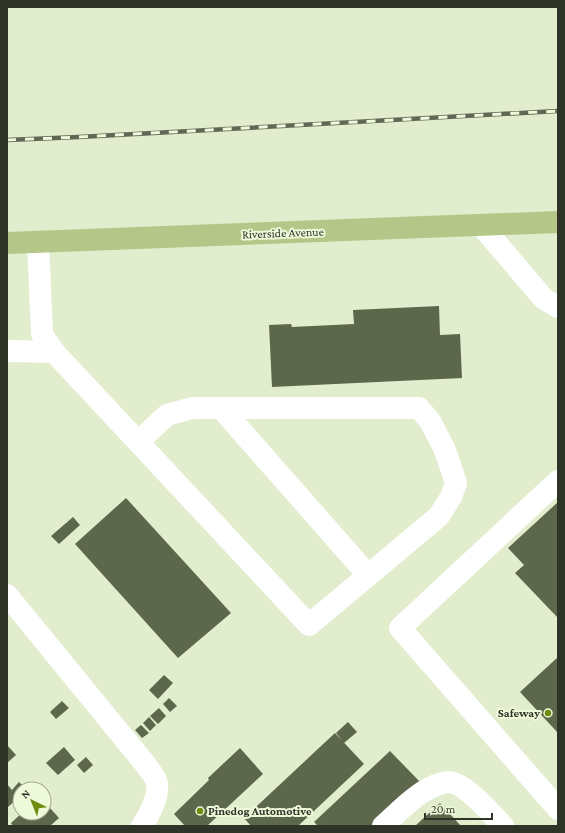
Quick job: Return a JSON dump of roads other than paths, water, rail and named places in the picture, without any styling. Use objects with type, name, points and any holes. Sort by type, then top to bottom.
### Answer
[{"type":"main road","name":"Riverside Avenue","points":[[7,243],[558,222]]},
{"type":"lane","points":[[481,225],[544,299],[558,307]]},
{"type":"lane","points":[[38,242],[42,334],[54,352],[138,442],[309,625],[439,516],[456,483],[445,450],[430,421],[419,408],[192,408],[167,415],[138,442]]},
{"type":"lane","points":[[7,351],[54,352]]},
{"type":"lane","points":[[221,408],[368,575]]},
{"type":"lane","points":[[558,481],[400,628],[558,809]]},
{"type":"lane","points":[[7,595],[146,765],[157,782],[156,796],[153,805],[142,826]]},
{"type":"lane","points":[[383,826],[421,793],[436,785],[448,782],[460,786],[471,794],[503,826]]},
{"type":"railway","points":[[7,140],[558,111]]},
{"type":"place","name":"Safeway","points":[[548,713]]},
{"type":"place","name":"Pinedog Automotive","points":[[200,811]]}]
